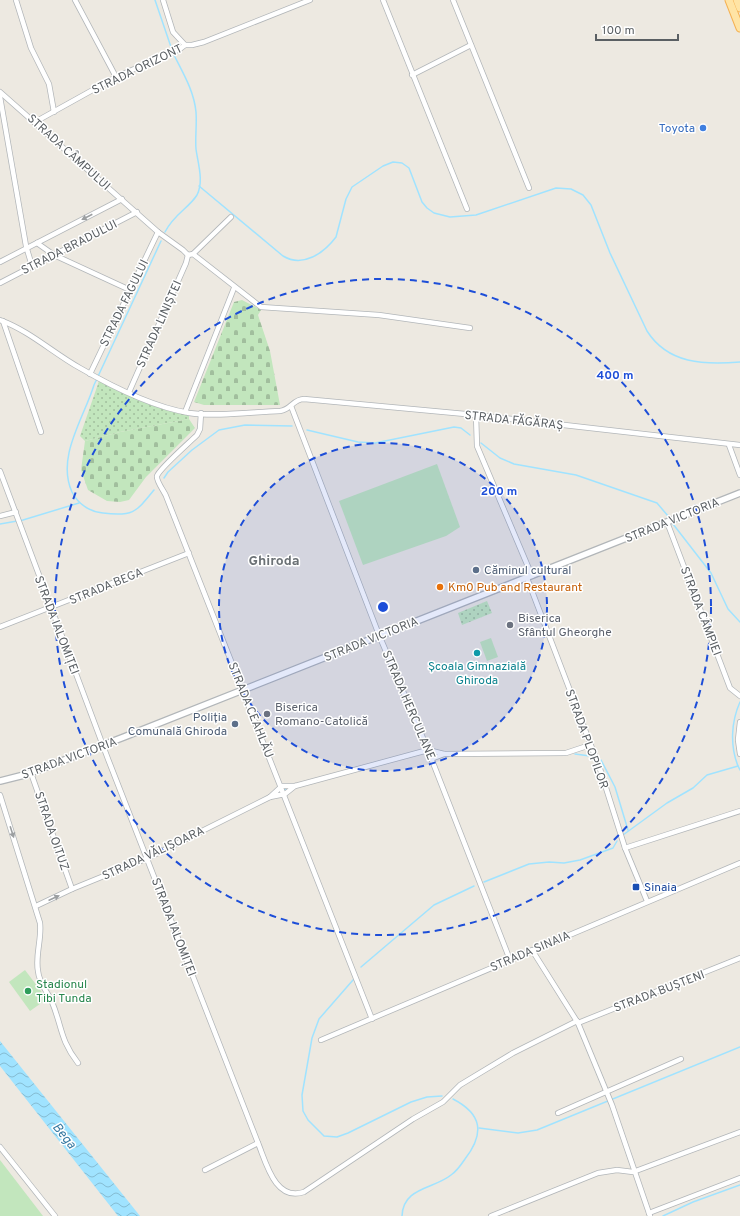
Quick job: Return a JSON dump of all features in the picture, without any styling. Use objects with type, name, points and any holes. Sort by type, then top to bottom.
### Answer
[{"type":"main road","points":[[729,0],[740,28]]},
{"type":"main road","points":[[737,0],[740,8]]},
{"type":"street","points":[[16,0],[31,48],[49,84],[54,112]]},
{"type":"street","points":[[75,0],[116,77]]},
{"type":"street","points":[[163,0],[173,32],[185,45]]},
{"type":"street","name":"STRADA ORIZONT","points":[[35,122],[116,77],[180,49],[185,45],[192,46],[204,42],[310,0]]},
{"type":"street","points":[[383,0],[467,209]]},
{"type":"street","points":[[453,0],[529,188]]},
{"type":"street","points":[[412,75],[471,45]]},
{"type":"street","name":"STRADA CÂMPULUI","points":[[0,92],[158,232],[188,255]]},
{"type":"street","points":[[0,97],[27,248],[32,266]]},
{"type":"street","points":[[0,262],[122,200]]},
{"type":"street","name":"STRADA BRADULUI","points":[[0,283],[137,212]]},
{"type":"street","points":[[188,255],[193,254],[231,217]]},
{"type":"street","name":"STRADA FAGULUI","points":[[92,374],[158,232]]},
{"type":"street","points":[[37,243],[54,255],[130,290]]},
{"type":"street","points":[[193,254],[200,258],[234,288],[253,302],[266,308],[324,310],[365,315],[379,315],[470,328]]},
{"type":"street","name":"STRADA LINIȘTEI","points":[[128,392],[186,263],[188,255]]},
{"type":"street","points":[[185,412],[234,288]]},
{"type":"street","points":[[2,320],[41,432]]},
{"type":"street","name":"STRADA FĂGĂRAȘ","points":[[2,320],[28,333],[100,379],[128,392],[185,412],[280,412],[288,409],[296,400],[303,399],[476,415],[740,445]]},
{"type":"street","name":"STRADA HERCULANE","points":[[291,406],[379,635],[431,758],[510,960]]},
{"type":"street","name":"STRADA CEAHLĂU","points":[[201,413],[200,429],[197,435],[157,476],[285,794],[372,1019]]},
{"type":"street","name":"STRADA PLOPILOR","points":[[476,415],[478,446],[530,577],[625,848],[648,901]]},
{"type":"street","points":[[729,444],[740,476]]},
{"type":"street","name":"STRADA IALOMIȚEI","points":[[0,471],[50,608],[103,745],[258,1143],[276,1183],[283,1190],[298,1194],[331,1174],[413,1119],[443,1102],[455,1090]]},
{"type":"street","name":"STRADA VICTORIA","points":[[0,781],[31,773],[103,745],[740,493]]},
{"type":"street","points":[[0,516],[16,512]]},
{"type":"street","name":"STRADA CÂMPIEI","points":[[666,522],[730,688],[740,696]]},
{"type":"street","name":"STRADA BEGA","points":[[0,627],[189,553]]},
{"type":"street","points":[[740,722],[738,740],[740,754]]},
{"type":"street","name":"STRADA VĂLIȘOARA","points":[[36,906],[72,889],[148,858],[270,797],[282,787],[295,786],[428,751],[444,754],[566,753],[590,745]]},
{"type":"street","name":"STRADA VĂLIȘOARA","points":[[431,758],[444,754]]},
{"type":"street","name":"STRADA OITUZ","points":[[31,773],[72,889]]},
{"type":"street","name":"STRADA VĂLIȘOARA","points":[[270,797],[285,794],[295,786]]},
{"type":"street","points":[[0,795],[36,906],[41,932],[37,961],[38,972],[42,985],[52,1003],[66,1046],[78,1063]]},
{"type":"street","points":[[625,848],[740,812]]},
{"type":"street","name":"STRADA SINAIA","points":[[321,1040],[740,863]]},
{"type":"street","points":[[532,950],[578,1022],[612,1105],[633,1172],[649,1215],[740,1178]]},
{"type":"street","name":"STRADA BUȘTENI","points":[[455,1090],[460,1085],[507,1056],[578,1022],[740,958]]},
{"type":"street","points":[[558,1113],[607,1094],[681,1059]]},
{"type":"street","points":[[491,1216],[598,1173],[617,1170],[633,1172],[740,1132]]},
{"type":"street","points":[[205,1170],[258,1143]]},
{"type":"street","points":[[0,1146],[55,1216]]},
{"type":"green space","points":[[242,300],[261,310],[258,315],[270,351],[280,405],[204,405],[194,402],[234,302]]},
{"type":"green space","points":[[99,381],[189,414],[189,419],[120,432],[85,441],[80,436]]},
{"type":"green space","points":[[189,419],[195,428],[146,477],[129,500],[120,502],[107,501],[88,490],[81,470],[85,441],[120,432]]},
{"type":"green space","points":[[437,464],[460,527],[446,536],[363,565],[339,501]]},
{"type":"green space","points":[[487,601],[492,613],[462,625],[458,613]]},
{"type":"green space","points":[[491,638],[498,657],[487,661],[480,642]]},
{"type":"green space","name":"Stadionul Tibi Tunda","points":[[25,970],[47,999],[30,1011],[9,982]]},
{"type":"green space","points":[[0,1160],[43,1216],[0,1216]]},
{"type":"water","name":"Bega","points":[[0,1041],[140,1216],[118,1216],[0,1066]]},
{"type":"waterway","points":[[155,0],[171,47]]},
{"type":"waterway","points":[[165,232],[173,220],[194,200],[200,184],[200,172],[196,149],[195,104],[188,82],[174,55]]},
{"type":"waterway","points":[[199,186],[283,256],[298,260],[312,257],[319,253],[336,237],[346,199],[352,187],[383,166],[393,162],[402,163],[409,168],[422,202],[427,208],[434,213],[450,217],[476,215],[556,188],[571,189],[583,195],[591,205],[610,253],[647,331],[656,342],[665,350],[688,360],[713,363],[740,362]]},
{"type":"waterway","points":[[154,490],[138,508],[128,513],[113,514],[94,511],[81,504],[72,492],[68,479],[67,465],[73,438],[94,385],[161,241]]},
{"type":"waterway","points":[[164,478],[168,472],[192,450],[219,430],[245,425],[292,426]]},
{"type":"waterway","points":[[307,430],[358,442],[375,443],[454,427],[461,428],[470,435]]},
{"type":"waterway","points":[[481,443],[500,458],[514,464],[576,475],[657,503],[668,516]]},
{"type":"waterway","points":[[0,524],[23,520],[79,503]]},
{"type":"waterway","points":[[673,524],[711,573],[728,609],[740,622]]},
{"type":"waterway","points":[[623,835],[667,803],[693,788],[707,775],[738,766],[735,758],[733,726],[740,702]]},
{"type":"waterway","points":[[575,754],[590,756]]},
{"type":"waterway","points":[[601,760],[615,787],[628,830]]},
{"type":"waterway","points":[[738,766],[740,770]]},
{"type":"waterway","points":[[277,793],[290,787]]},
{"type":"waterway","points":[[484,882],[529,864],[549,862],[564,863],[580,860],[613,848],[617,841]]},
{"type":"waterway","points":[[361,967],[434,905],[474,886]]},
{"type":"waterway","points":[[353,980],[319,1019],[312,1038],[302,1095],[303,1111],[308,1120],[324,1136],[337,1137],[411,1102],[427,1097],[442,1096]]},
{"type":"waterway","points":[[479,1128],[518,1133],[537,1130],[740,1047]]},
{"type":"waterway","points":[[402,1216],[404,1206],[408,1199],[420,1190],[444,1180],[457,1170],[476,1141],[478,1133],[475,1118],[470,1111],[453,1099]]},
{"type":"waterway","points":[[663,1216],[693,1202],[740,1185]]},
{"type":"place","name":"Toyota","points":[[703,128]]},
{"type":"place","name":"Căminul cultural","points":[[476,570]]},
{"type":"place","name":"Km0 Pub and Restaurant","points":[[440,587]]},
{"type":"place","name":"Biserica Sfântul Gheorghe","points":[[510,625]]},
{"type":"place","name":"Școala Gimnazială Ghiroda","points":[[477,653]]},
{"type":"place","name":"Biserica Romano-Catolică","points":[[267,714]]},
{"type":"place","name":"Poliția Comunală Ghiroda","points":[[235,724]]},
{"type":"place","name":"Sinaia","points":[[636,887]]},
{"type":"place","name":"Stadionul Tibi Tunda","points":[[28,991]]},
{"type":"district","name":"Ghiroda","points":[[274,560]]}]
